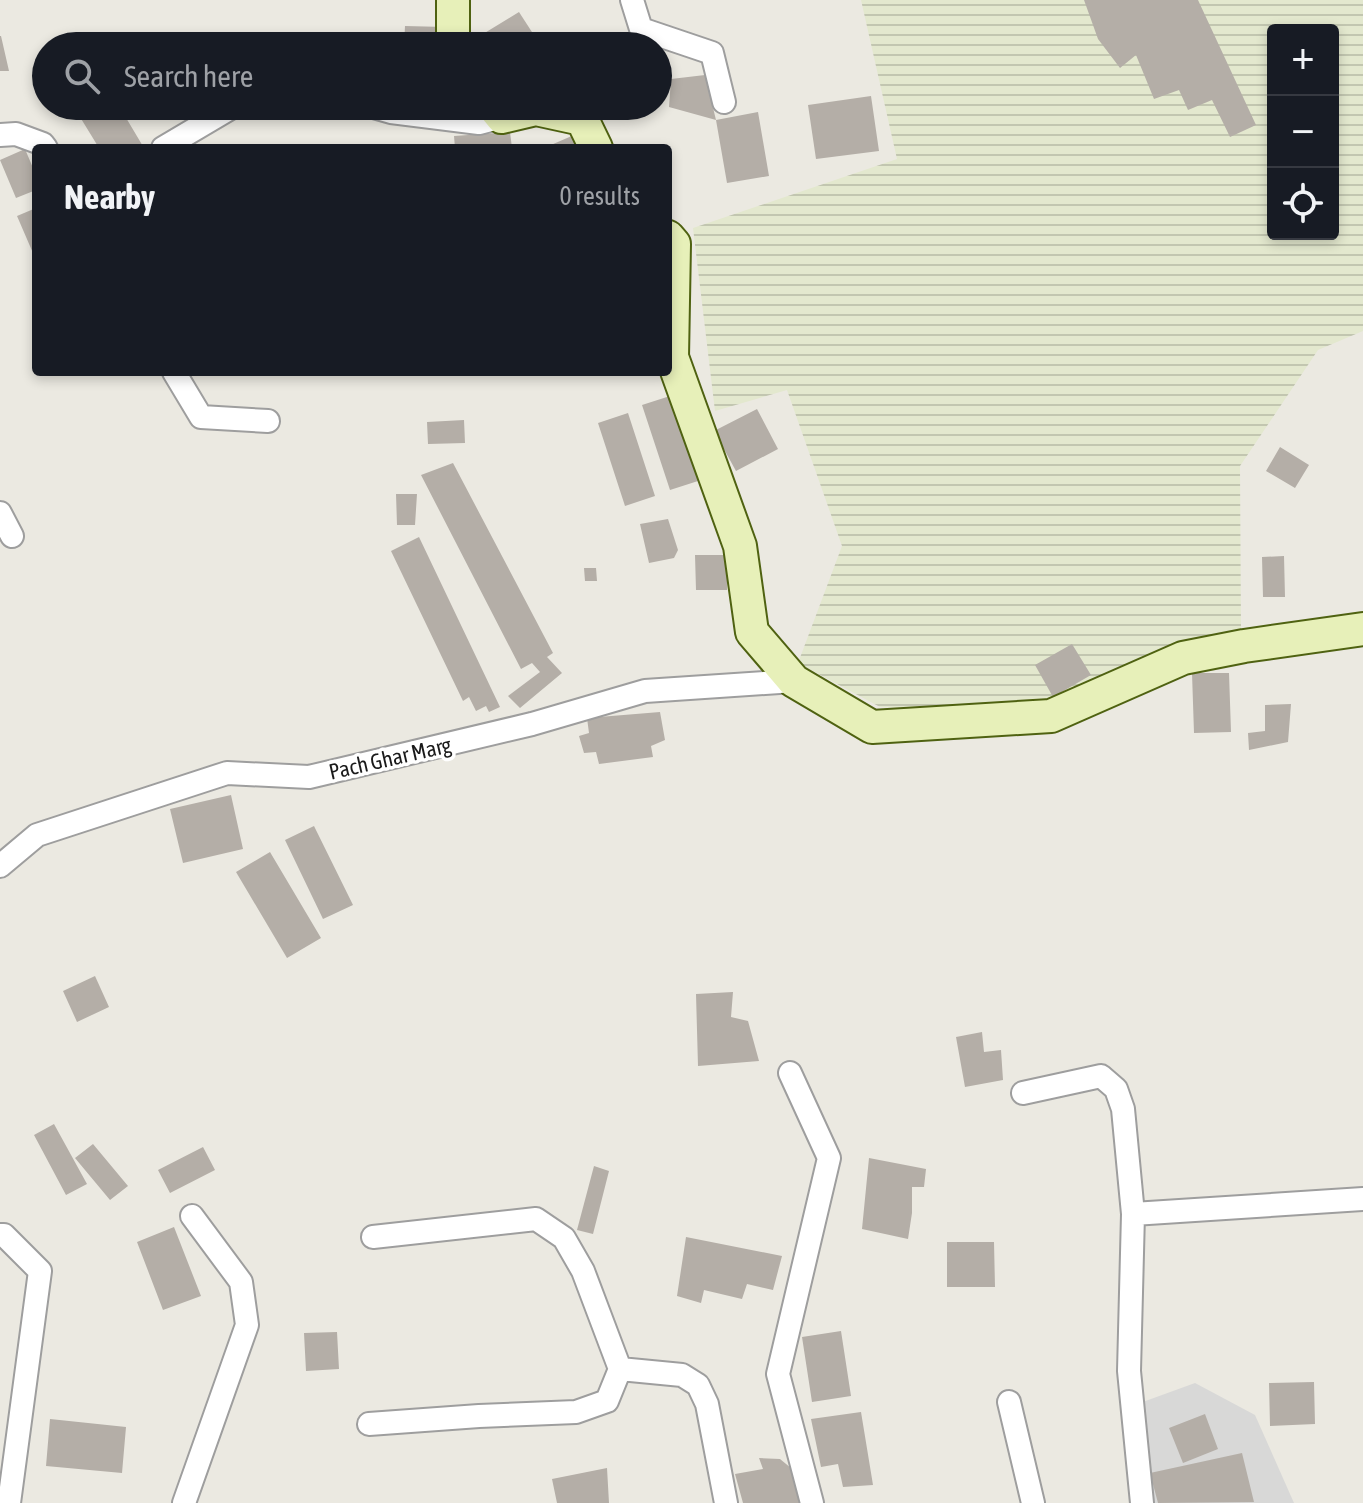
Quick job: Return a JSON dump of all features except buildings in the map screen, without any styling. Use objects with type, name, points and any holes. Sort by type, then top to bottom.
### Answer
[{"type":"street","points":[[453,0],[453,32]]},
{"type":"street","points":[[632,0],[641,29],[650,32]]},
{"type":"street","points":[[672,39],[712,53],[724,102]]},
{"type":"street","points":[[170,144],[210,120]]},
{"type":"street","points":[[455,120],[479,123],[484,120]]},
{"type":"street","points":[[582,120],[594,144]]},
{"type":"street","points":[[0,135],[16,134],[43,144]]},
{"type":"street","points":[[672,242],[672,357],[740,546],[752,632],[794,681],[872,727],[1051,716],[1183,658],[1363,629]]},
{"type":"street","points":[[176,376],[201,417],[268,421]]},
{"type":"street","points":[[0,513],[12,536]]},
{"type":"street","name":"Pach Ghar Marg","points":[[0,866],[37,835],[227,773],[309,777],[532,724],[645,691],[794,681]]},
{"type":"street","points":[[790,1073],[829,1158],[778,1374],[812,1503]]},
{"type":"street","points":[[1023,1093],[1101,1076],[1116,1089],[1123,1109],[1133,1214],[1129,1371],[1142,1503]]},
{"type":"street","points":[[1133,1214],[1363,1199]]},
{"type":"street","points":[[184,1503],[247,1325],[241,1282],[192,1216]]},
{"type":"street","points":[[369,1424],[576,1412],[607,1401],[620,1369],[583,1271],[564,1238],[536,1219],[373,1237]]},
{"type":"street","points":[[0,1235],[4,1235],[40,1271],[9,1503]]},
{"type":"street","points":[[620,1369],[682,1375],[698,1385],[707,1404],[726,1503]]},
{"type":"street","points":[[1009,1402],[1033,1503]]},
{"type":"shaded area","points":[[1195,1383],[1255,1415],[1294,1503],[1152,1503],[1140,1403]]},
{"type":"green space","points":[[861,0],[1363,0],[1363,331],[1318,350],[1240,466],[1241,629],[1180,645],[1037,717],[880,707],[798,663],[842,546],[787,390],[715,411],[693,228],[897,159]]}]
